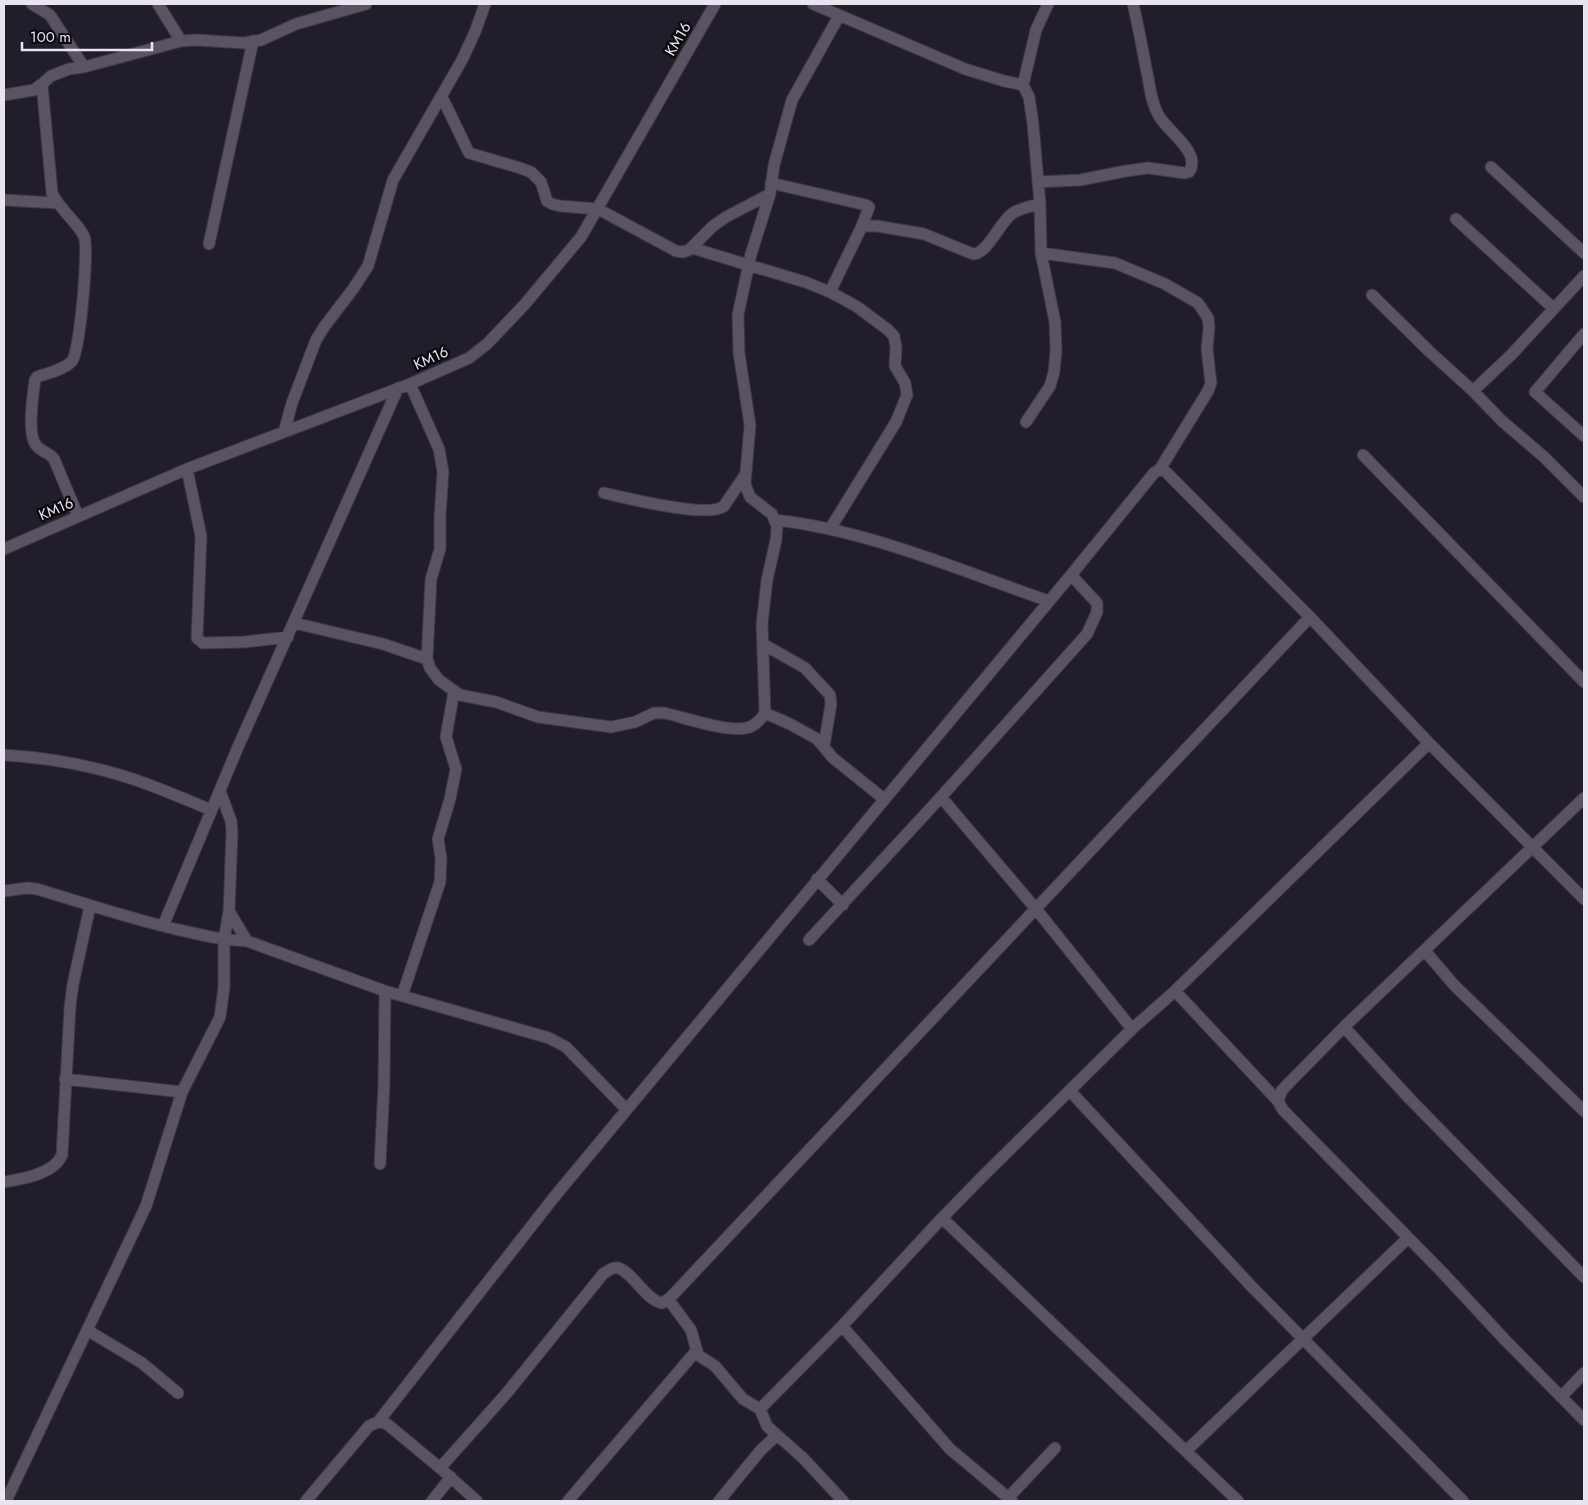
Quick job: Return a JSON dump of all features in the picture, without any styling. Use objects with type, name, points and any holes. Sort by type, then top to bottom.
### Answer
[{"type":"street","points":[[32,4],[50,14],[84,67]]},
{"type":"street","points":[[158,4],[181,41]]},
{"type":"street","points":[[284,432],[292,403],[316,340],[368,266],[393,180],[462,60],[485,4]]},
{"type":"street","name":"KM16","points":[[4,549],[187,470],[404,386],[469,358],[487,344],[525,304],[581,237],[714,4]]},
{"type":"street","points":[[813,4],[965,69],[1023,85]]},
{"type":"street","points":[[1026,422],[1050,386],[1054,372],[1055,322],[1041,253],[1040,204],[1034,124],[1029,97],[1023,85],[1036,30],[1048,4]]},
{"type":"street","points":[[1038,182],[1080,180],[1148,168],[1185,173],[1189,172],[1192,167],[1192,159],[1185,146],[1168,128],[1159,116],[1155,106],[1149,88],[1147,69],[1133,4]]},
{"type":"street","points":[[4,95],[34,90],[51,76],[70,69],[181,41],[196,40],[230,44],[261,40],[296,24],[360,5]]},
{"type":"street","points":[[404,386],[439,449],[443,472],[440,549],[431,579],[427,659],[430,668],[439,680],[460,695],[496,702],[538,717],[612,727],[635,722],[654,713],[665,713],[721,727],[740,728],[756,724],[764,713],[762,624],[767,580],[776,540],[777,526],[776,520],[768,511],[753,501],[745,484],[750,425],[739,353],[737,326],[748,265],[792,100],[839,16]]},
{"type":"street","points":[[209,244],[254,41]]},
{"type":"street","points":[[42,84],[52,194],[83,235],[86,252],[81,323],[76,354],[72,361],[62,368],[37,377],[35,380],[31,435],[36,445],[54,459],[78,516]]},
{"type":"street","points":[[442,97],[469,153],[517,166],[531,172],[541,182],[547,201],[552,204],[598,209],[676,251],[684,252],[692,248],[713,226],[770,188],[866,205],[869,207],[869,210],[830,292]]},
{"type":"street","points":[[1491,167],[1584,253]]},
{"type":"street","points":[[4,200],[57,203]]},
{"type":"street","points":[[862,226],[877,226],[924,234],[977,254],[983,250],[994,234],[1013,213],[1022,208],[1040,204]]},
{"type":"street","points":[[1456,219],[1554,308]]},
{"type":"street","points":[[692,248],[805,282],[830,292],[856,306],[888,329],[894,336],[896,347],[895,366],[904,383],[907,395],[896,422],[830,529]]},
{"type":"street","points":[[306,1501],[370,1426],[378,1422],[455,1325],[510,1251],[626,1109],[1071,576],[1154,473],[1160,469],[1210,388],[1207,349],[1208,318],[1198,302],[1165,284],[1115,263],[1041,253]]},
{"type":"street","points":[[1473,391],[1512,354],[1584,276]]},
{"type":"street","points":[[1372,295],[1502,421],[1544,457],[1584,497]]},
{"type":"street","points":[[1584,334],[1535,392],[1584,436]]},
{"type":"street","points":[[1575,344],[1584,352]]},
{"type":"street","points":[[163,926],[238,747],[404,386]]},
{"type":"street","points":[[1363,455],[1584,682]]},
{"type":"street","points":[[1160,469],[1165,471],[1310,617],[1429,744],[1584,899]]},
{"type":"street","points":[[187,470],[201,536],[197,638],[203,643],[244,642],[288,637]]},
{"type":"street","points":[[604,493],[695,511],[714,511],[720,510],[724,506],[746,473]]},
{"type":"street","points":[[776,520],[811,524],[942,562],[1049,601]]},
{"type":"street","points":[[809,940],[843,905],[1087,634],[1097,612],[1096,603],[1071,576]]},
{"type":"street","points":[[440,1468],[494,1407],[603,1274],[614,1268],[626,1273],[658,1302],[662,1303],[668,1300],[1310,617]]},
{"type":"street","points":[[294,623],[383,644],[427,659]]},
{"type":"street","points":[[763,644],[805,668],[830,695],[831,704],[824,746]]},
{"type":"street","points":[[402,996],[440,882],[441,858],[438,839],[450,799],[456,769],[446,736],[454,691]]},
{"type":"street","points":[[764,713],[808,734],[824,746],[833,758],[884,799]]},
{"type":"street","points":[[760,1409],[842,1326],[942,1218],[1132,1030],[1176,991],[1429,744]]},
{"type":"street","points":[[4,754],[61,761],[123,777],[146,784],[211,810]]},
{"type":"street","points":[[6,1501],[146,1206],[182,1092],[221,1012],[224,987],[224,940],[229,911],[232,826],[220,791]]},
{"type":"street","points":[[941,797],[1036,908],[1132,1030]]},
{"type":"street","points":[[1278,1101],[1282,1090],[1344,1027],[1584,798]]},
{"type":"street","points":[[817,879],[843,905]]},
{"type":"street","points":[[4,891],[26,888],[37,889],[163,926],[224,940],[247,941],[385,991],[558,1042],[566,1047],[626,1109]]},
{"type":"street","points":[[4,1182],[18,1180],[46,1170],[57,1164],[60,1159],[73,984],[90,906]]},
{"type":"street","points":[[229,911],[247,941]]},
{"type":"street","points":[[1425,950],[1454,985],[1584,1111]]},
{"type":"street","points":[[380,1164],[384,1085],[385,991]]},
{"type":"street","points":[[1176,991],[1278,1101],[1283,1110],[1584,1420]]},
{"type":"street","points":[[1344,1027],[1409,1098],[1584,1277]]},
{"type":"street","points":[[65,1079],[182,1092]]},
{"type":"street","points":[[1070,1091],[1252,1288],[1463,1501]]},
{"type":"street","points":[[942,1218],[1238,1501]]},
{"type":"street","points":[[1186,1451],[1408,1238]]},
{"type":"street","points":[[668,1300],[691,1330],[697,1350],[702,1358],[715,1366],[743,1399],[760,1409],[767,1426],[799,1453],[843,1501]]},
{"type":"street","points":[[842,1326],[950,1449],[1010,1500],[1055,1448]]},
{"type":"street","points":[[87,1330],[142,1363],[178,1393]]},
{"type":"street","points":[[568,1501],[697,1350]]},
{"type":"street","points":[[1561,1397],[1584,1373]]},
{"type":"street","points":[[378,1422],[387,1424],[477,1501]]},
{"type":"street","points":[[719,1501],[761,1450],[777,1435]]},
{"type":"street","points":[[432,1501],[451,1477]]}]
